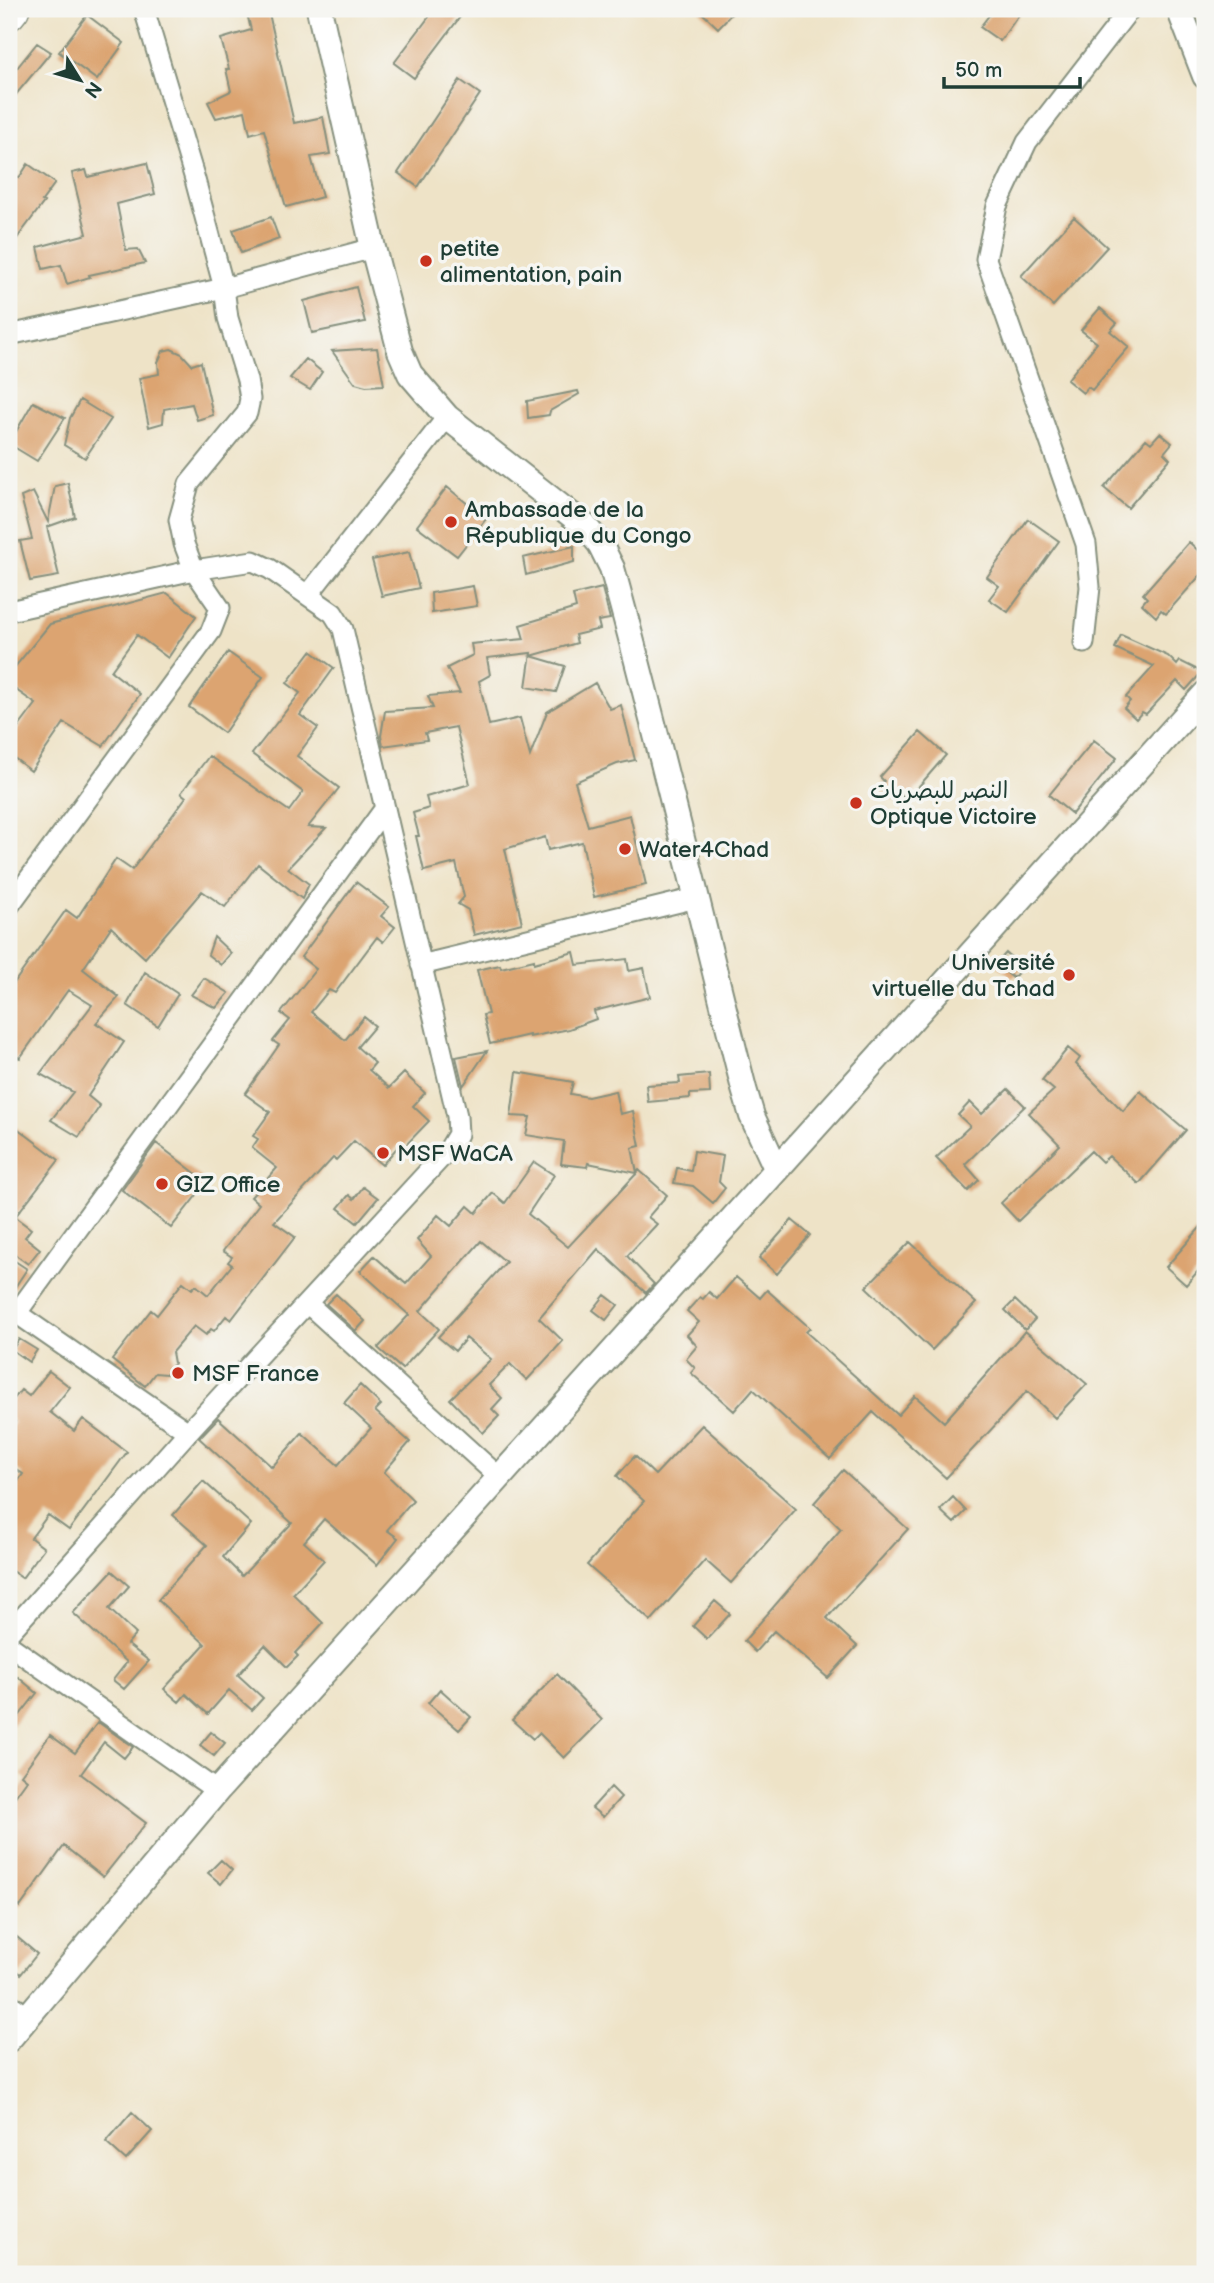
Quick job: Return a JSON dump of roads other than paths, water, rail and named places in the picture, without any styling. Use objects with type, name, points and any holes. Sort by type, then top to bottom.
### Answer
[{"type":"main road","points":[[9,14],[13,9]]},
{"type":"street","points":[[9,905],[211,631],[220,607],[194,570],[184,544],[179,520],[190,484],[247,413],[250,399],[228,318],[225,288],[144,9]]},
{"type":"street","points":[[319,9],[373,248],[400,351],[410,374],[447,417],[584,525],[600,544],[612,568],[655,723],[744,1089],[752,1116],[776,1168]]},
{"type":"street","points":[[1084,643],[1090,587],[1086,544],[986,259],[997,206],[1027,142],[1129,9]]},
{"type":"street","points":[[1179,9],[1205,76]]},
{"type":"street","points":[[9,335],[225,288],[373,248]]},
{"type":"street","points":[[308,595],[447,417]]},
{"type":"street","points":[[9,611],[194,570],[253,561],[270,569],[333,613],[343,629],[457,1116],[458,1134],[449,1149],[12,1622]]},
{"type":"street","points":[[9,2039],[217,1791],[1205,694]]},
{"type":"street","points":[[188,1432],[13,1311],[385,808]]},
{"type":"street","points":[[421,965],[696,898]]},
{"type":"street","points":[[307,1303],[500,1478]]},
{"type":"street","points":[[9,1645],[217,1791]]},
{"type":"street","points":[[9,2003],[29,2018]]},
{"type":"place","name":"petite alimentation, pain","points":[[426,261]]},
{"type":"place","name":"Ambassade de la République du Congo","points":[[451,522]]},
{"type":"place","name":"النصر للبصريات Optique Victoire","points":[[856,803]]},
{"type":"place","name":"Water4Chad","points":[[625,849]]},
{"type":"place","name":"Université virtuelle du Tchad","points":[[1069,975]]},
{"type":"place","name":"MSF WaCA","points":[[383,1153]]},
{"type":"place","name":"GIZ Office","points":[[162,1184]]},
{"type":"place","name":"MSF France","points":[[178,1373]]}]
